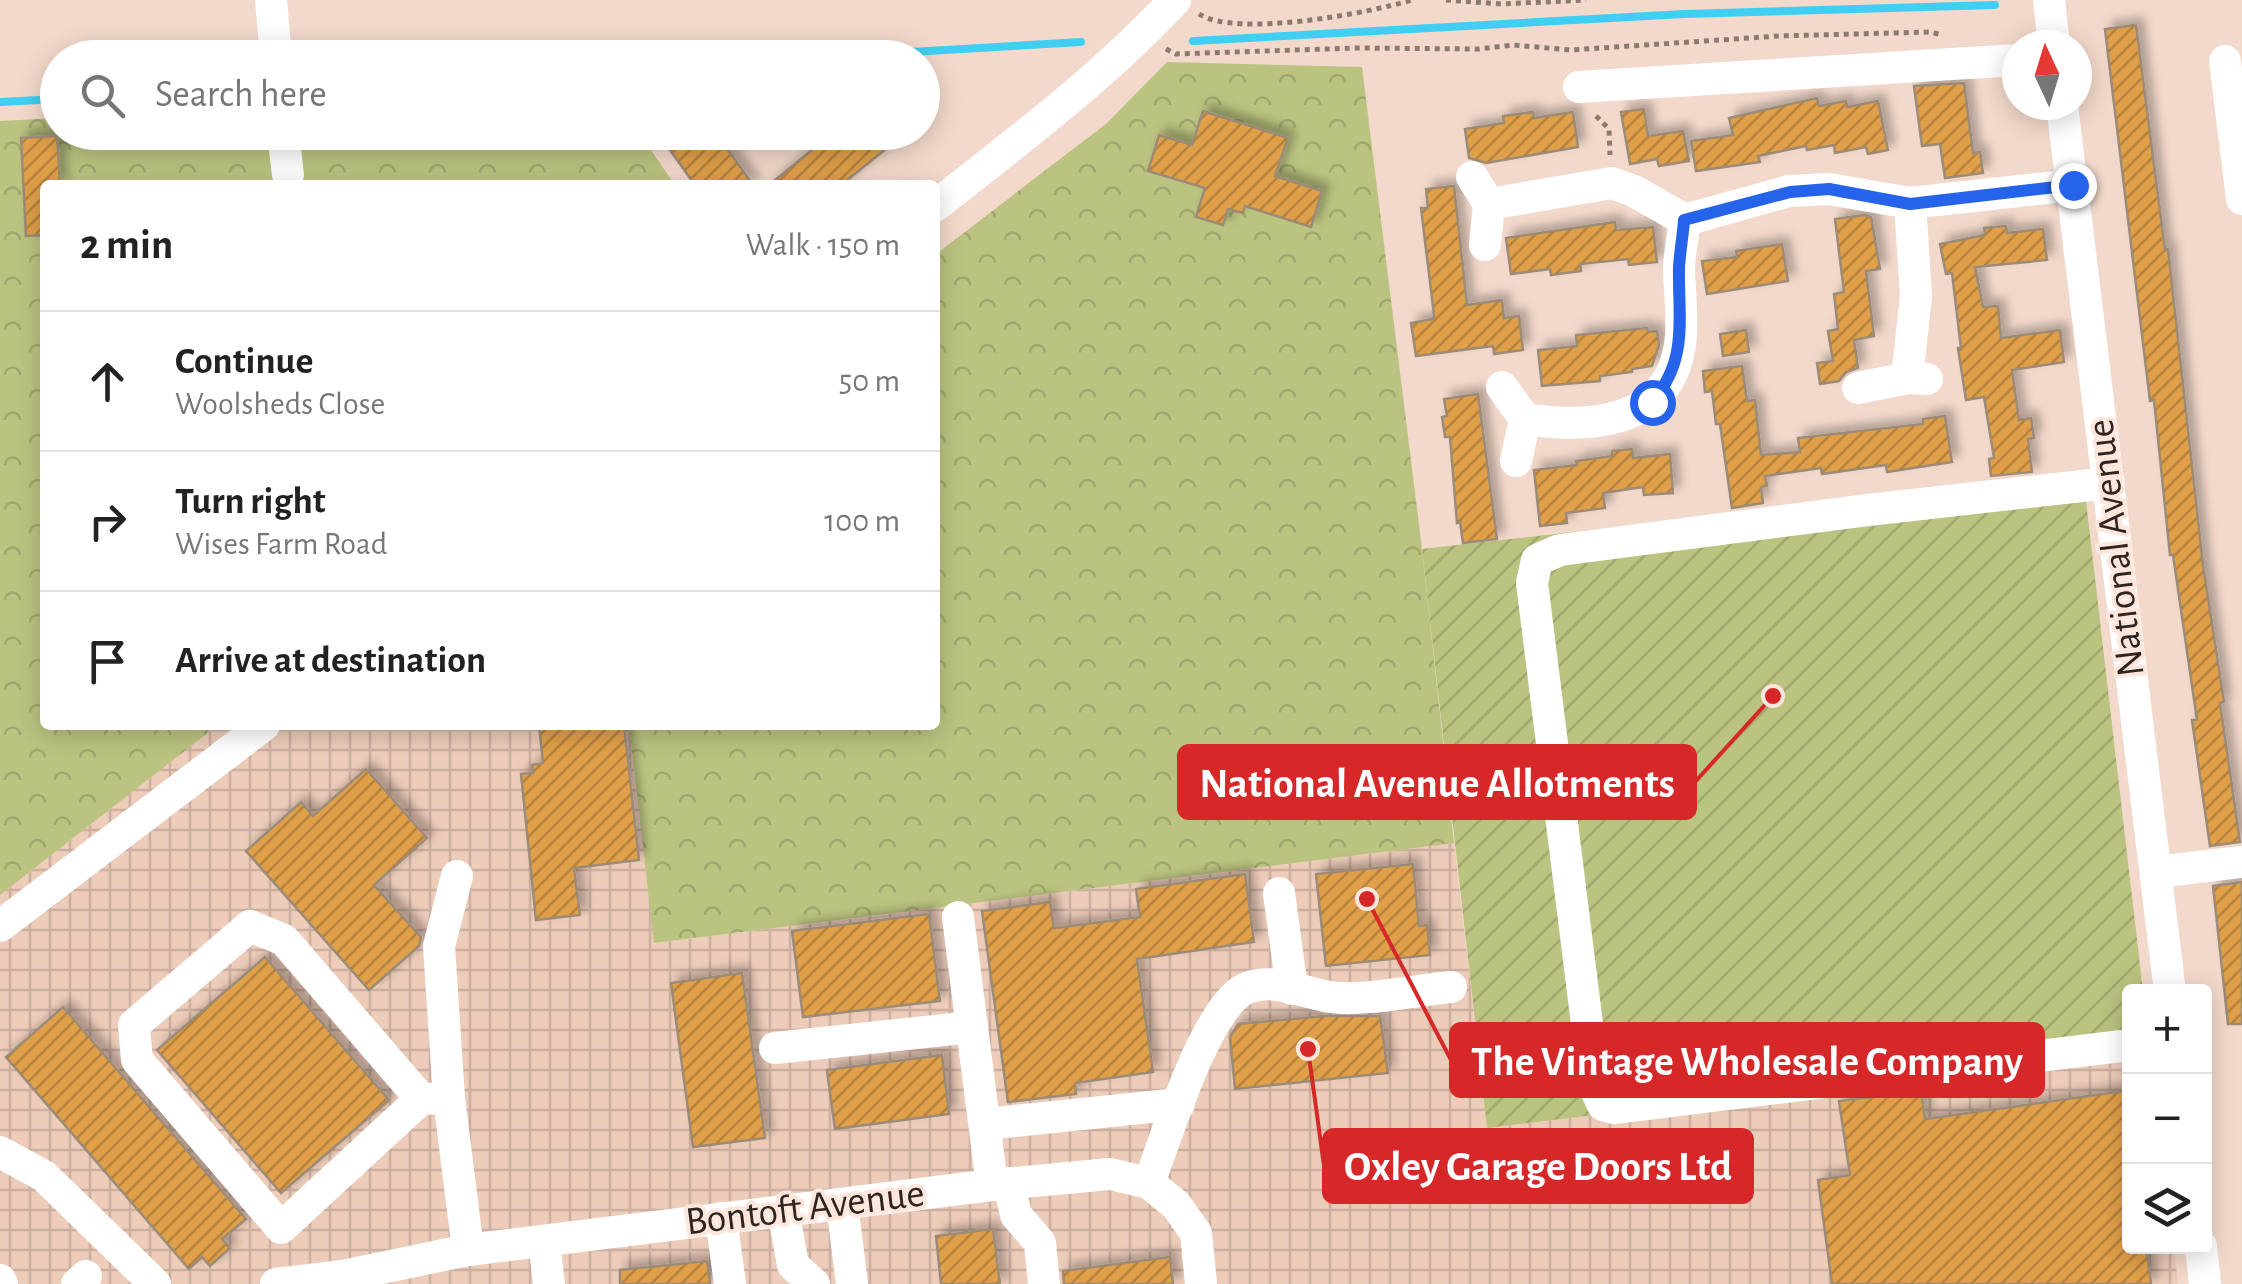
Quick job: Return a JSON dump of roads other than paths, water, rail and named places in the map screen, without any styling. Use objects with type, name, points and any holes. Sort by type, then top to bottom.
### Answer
[{"type":"street","points":[[271,0],[274,40]]},
{"type":"street","points":[[2049,0],[2052,30]]},
{"type":"street","points":[[940,202],[1184,5]]},
{"type":"street","points":[[1578,87],[2002,61]]},
{"type":"street","points":[[2225,61],[2242,198]]},
{"type":"street","name":"National Avenue","points":[[2064,120],[2169,984]]},
{"type":"street","points":[[286,150],[288,175]]},
{"type":"street","points":[[1485,245],[1480,191],[1612,182],[1684,220],[1790,192],[1829,189],[1910,204],[2073,185]]},
{"type":"street","points":[[1858,388],[1918,379],[1910,204]]},
{"type":"street","points":[[1502,388],[1525,419],[1556,424],[1604,422],[1652,402],[1666,385],[1680,345],[1679,264],[1684,220]]},
{"type":"street","points":[[1516,462],[1525,419]]},
{"type":"street","points":[[2109,484],[1560,550],[1537,560],[1532,583],[1595,1088],[1603,1105],[1625,1107],[2122,1046]]},
{"type":"street","points":[[0,926],[257,730]]},
{"type":"street","points":[[2156,872],[2242,862]]},
{"type":"street","points":[[457,876],[439,946],[435,1098],[468,1250]]},
{"type":"street","points":[[1279,893],[1292,989]]},
{"type":"street","points":[[958,918],[985,1124],[1001,1184],[1016,1215],[1040,1243],[1044,1284]]},
{"type":"street","points":[[250,926],[284,940],[435,1098],[282,1228],[137,1060],[134,1026],[250,926]]},
{"type":"street","points":[[1201,1284],[1196,1233],[1176,1205],[1149,1183],[1198,1054],[1235,995],[1268,984],[1334,998],[1452,986]]},
{"type":"street","points":[[775,1048],[972,1027]]},
{"type":"street","points":[[985,1124],[1179,1104]]},
{"type":"street","points":[[0,1152],[44,1176],[155,1284]]},
{"type":"street","name":"Bontoft Avenue","points":[[276,1284],[342,1276],[468,1250],[1001,1184],[1110,1174],[1149,1183]]},
{"type":"street","points":[[842,1204],[852,1284]]},
{"type":"street","points":[[783,1210],[794,1265],[814,1284]]},
{"type":"street","points":[[722,1218],[730,1284]]},
{"type":"street","points":[[544,1241],[549,1284]]},
{"type":"street","points":[[2202,1254],[2205,1284]]},
{"type":"waterway","points":[[1193,41],[1684,14],[1995,5]]},
{"type":"waterway","points":[[940,50],[1081,42]]},
{"type":"waterway","points":[[0,102],[40,100]]},
{"type":"place","name":"National Avenue Allotments","points":[[1773,696]]},
{"type":"place","name":"The Vintage Wholesale Company","points":[[1367,899]]},
{"type":"place","name":"Oxley Garage Doors Ltd","points":[[1308,1049]]}]
